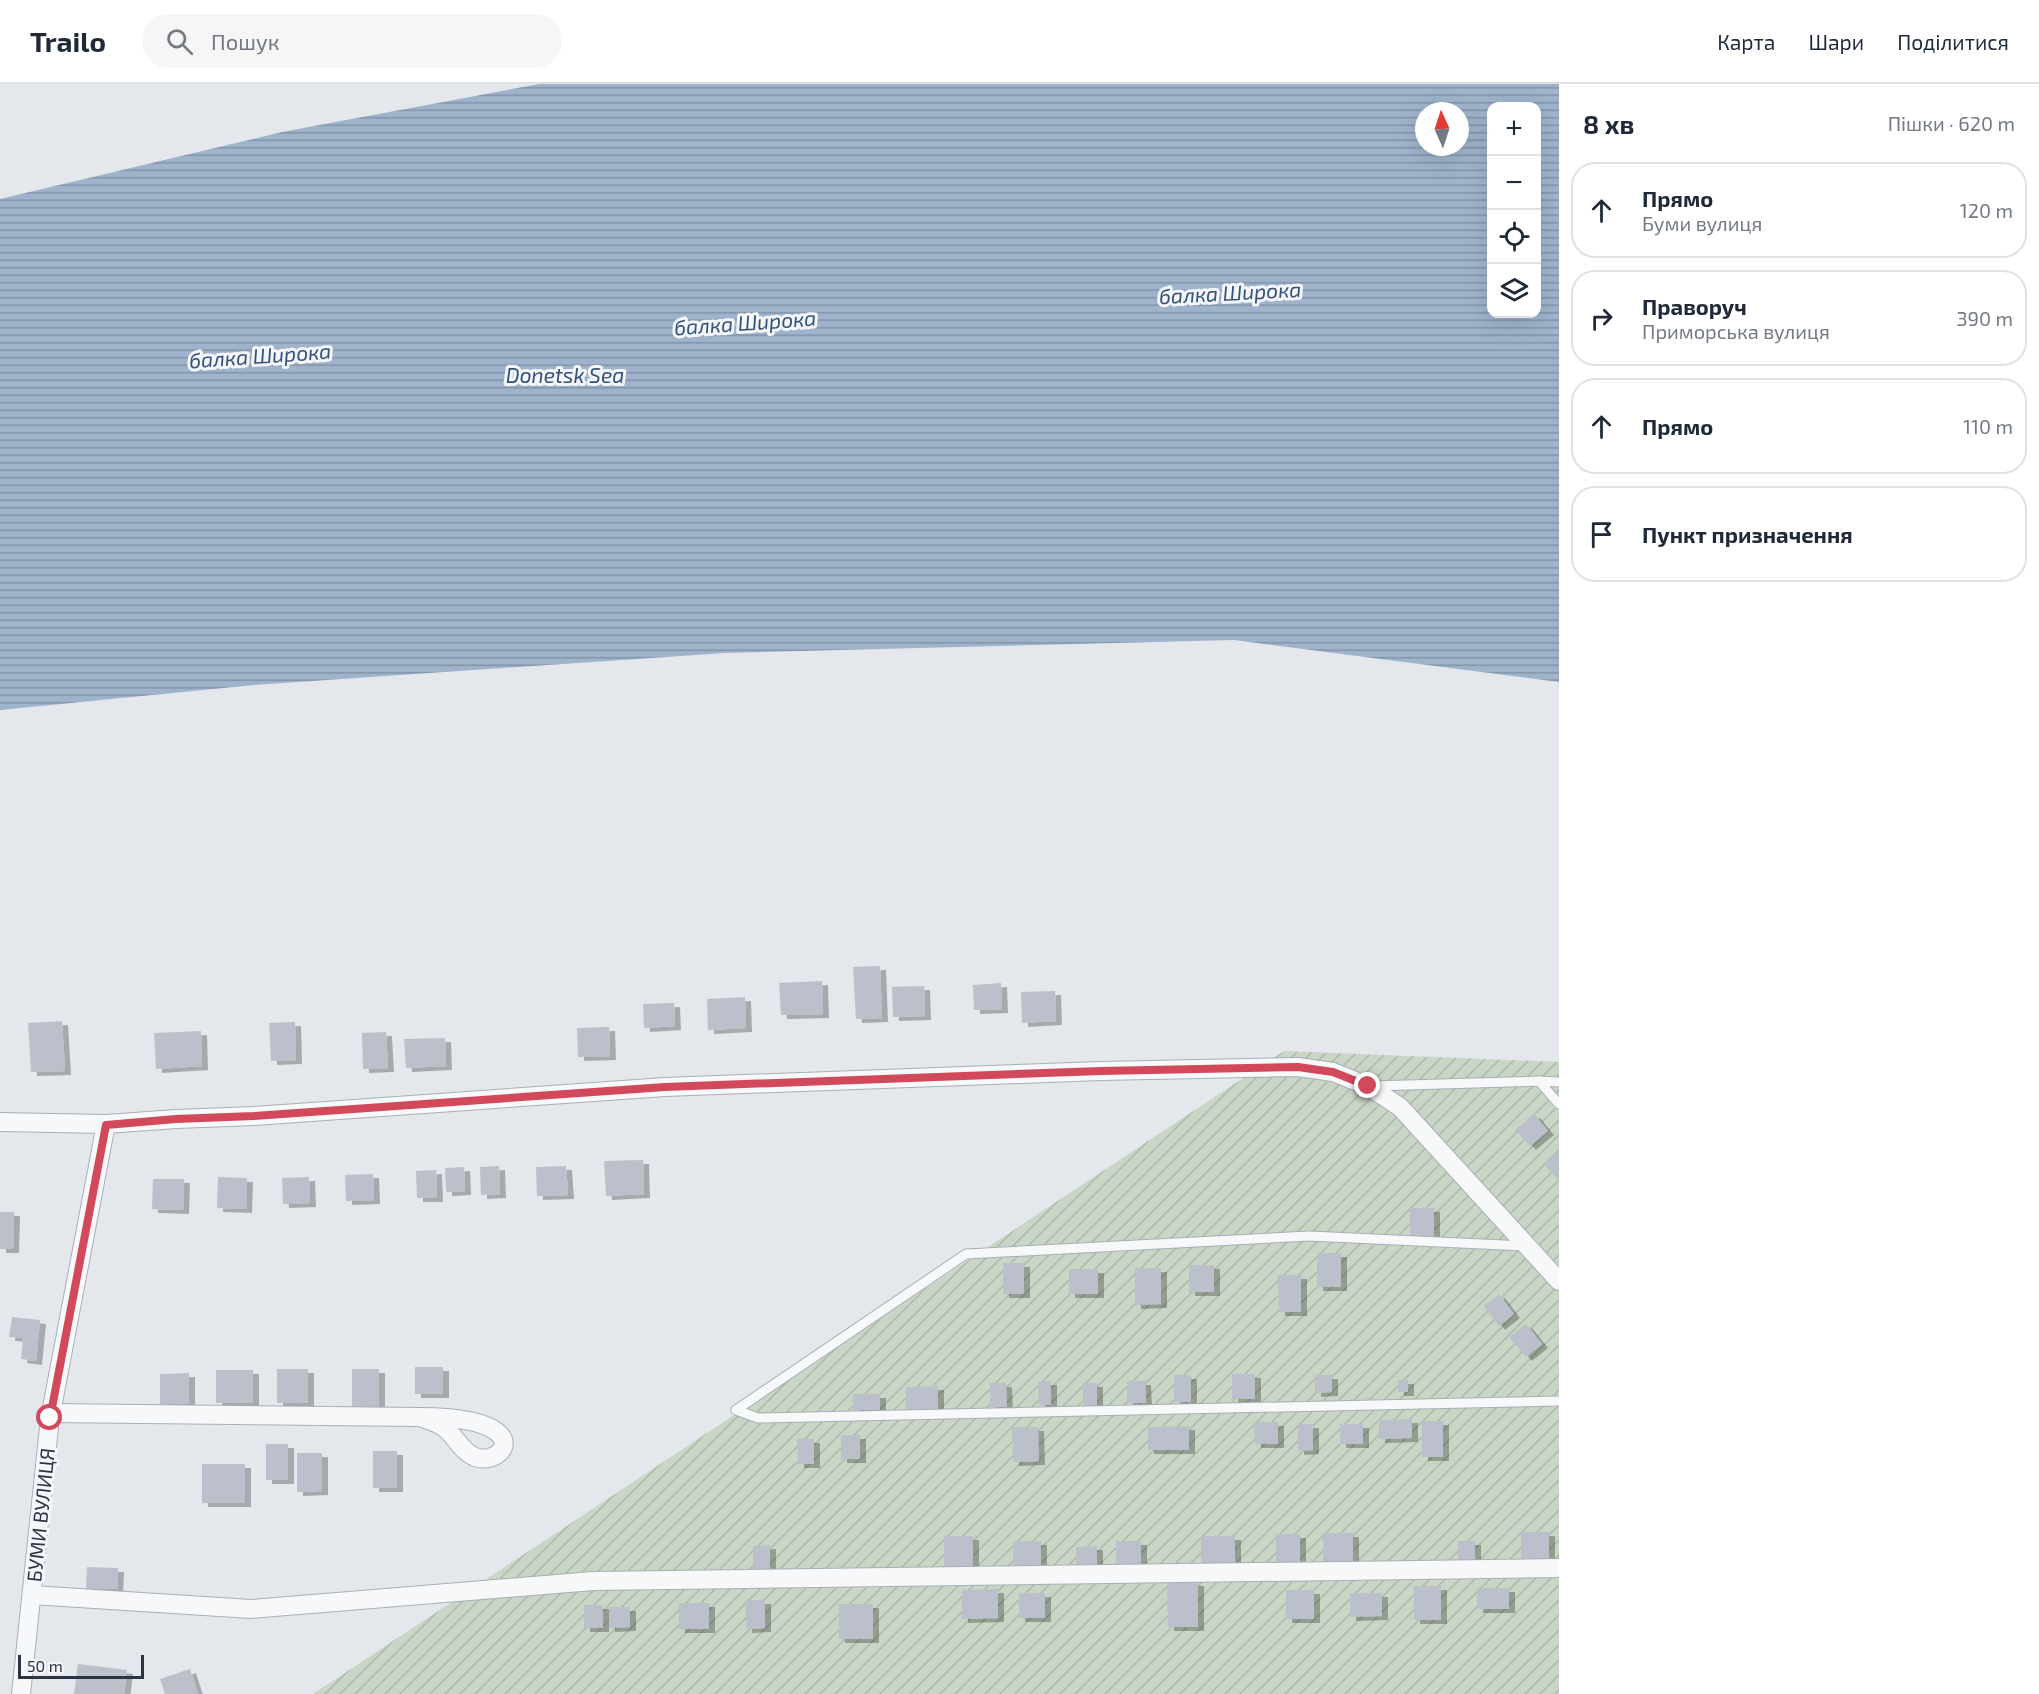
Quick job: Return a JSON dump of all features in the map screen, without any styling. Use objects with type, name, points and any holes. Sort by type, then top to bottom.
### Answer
[{"type":"street","points":[[0,1122],[106,1125],[665,1087],[1101,1071],[1298,1067],[1333,1072],[1368,1086],[1400,1107],[1559,1281]]},
{"type":"street","name":"БУМИ ВУЛИЦЯ","points":[[21,1694],[51,1413],[106,1125]]},
{"type":"street","points":[[51,1413],[420,1417]]},
{"type":"street","points":[[32,1595],[251,1608],[593,1581],[1559,1568]]},
{"type":"lane","points":[[1539,1081],[1559,1104]]},
{"type":"lane","points":[[1368,1086],[1559,1082]]},
{"type":"lane","points":[[1527,1247],[1309,1236],[966,1254],[736,1410],[758,1418],[1559,1401]]},
{"type":"green space","points":[[1284,1051],[1559,1062],[1559,1694],[313,1694]]},
{"type":"water","name":"Donetsk Sea","points":[[539,84],[1559,84],[1559,682],[1234,640],[725,653],[254,685],[0,710],[0,199],[282,132]]},
{"type":"building","points":[[880,966],[882,1018],[856,1019],[853,967]]},
{"type":"building","points":[[822,981],[823,1014],[781,1015],[779,983]]},
{"type":"building","points":[[1001,983],[1002,1009],[974,1010],[973,985]]},
{"type":"building","points":[[924,986],[925,1016],[893,1017],[892,987]]},
{"type":"building","points":[[1055,991],[1056,1021],[1022,1023],[1021,992]]},
{"type":"building","points":[[745,997],[746,1028],[708,1030],[707,999]]},
{"type":"building","points":[[674,1003],[675,1026],[644,1028],[643,1004]]},
{"type":"building","points":[[62,1021],[65,1071],[31,1072],[28,1023]]},
{"type":"building","points":[[295,1022],[296,1060],[271,1061],[269,1023]]},
{"type":"building","points":[[609,1027],[610,1056],[578,1057],[577,1028]]},
{"type":"building","points":[[201,1031],[202,1066],[156,1069],[154,1033]]},
{"type":"building","points":[[386,1032],[388,1068],[363,1069],[362,1033]]},
{"type":"building","points":[[445,1038],[446,1066],[406,1068],[404,1039]]},
{"type":"building","points":[[1534,1114],[1548,1131],[1530,1146],[1515,1130]]},
{"type":"building","points":[[1559,1151],[1559,1181],[1544,1164]]},
{"type":"building","points":[[643,1160],[644,1194],[606,1196],[604,1161]]},
{"type":"building","points":[[499,1166],[500,1194],[481,1195],[480,1167]]},
{"type":"building","points":[[566,1166],[568,1195],[537,1196],[536,1167]]},
{"type":"building","points":[[464,1167],[465,1191],[446,1192],[445,1168]]},
{"type":"building","points":[[436,1170],[437,1198],[417,1198],[416,1171]]},
{"type":"building","points":[[373,1174],[374,1200],[346,1201],[345,1175]]},
{"type":"building","points":[[218,1177],[247,1178],[246,1209],[217,1208]]},
{"type":"building","points":[[309,1177],[310,1203],[283,1204],[282,1178]]},
{"type":"building","points":[[153,1179],[184,1179],[183,1210],[152,1209]]},
{"type":"building","points":[[1410,1208],[1434,1208],[1434,1238],[1410,1238]]},
{"type":"building","points":[[0,1212],[14,1212],[13,1249],[0,1249]]},
{"type":"building","points":[[1317,1253],[1341,1253],[1341,1287],[1317,1287]]},
{"type":"building","points":[[1003,1263],[1024,1263],[1024,1294],[1003,1294]]},
{"type":"building","points":[[1189,1265],[1214,1265],[1214,1292],[1189,1292]]},
{"type":"building","points":[[1135,1268],[1161,1268],[1161,1304],[1135,1305]]},
{"type":"building","points":[[1069,1269],[1098,1269],[1098,1294],[1069,1294]]},
{"type":"building","points":[[1278,1275],[1301,1275],[1301,1312],[1279,1312]]},
{"type":"building","points":[[1499,1294],[1514,1314],[1499,1326],[1484,1306]]},
{"type":"building","points":[[12,1317],[40,1320],[36,1361],[21,1359],[23,1338],[9,1337]]},
{"type":"building","points":[[1526,1324],[1542,1344],[1526,1357],[1509,1337]]},
{"type":"building","points":[[415,1367],[443,1367],[443,1394],[415,1394]]},
{"type":"building","points":[[277,1369],[308,1369],[308,1403],[277,1403]]},
{"type":"building","points":[[352,1369],[379,1369],[379,1408],[352,1408]]},
{"type":"building","points":[[216,1370],[253,1370],[253,1402],[216,1403]]},
{"type":"building","points":[[189,1373],[189,1404],[160,1404],[160,1374]]},
{"type":"building","points":[[1232,1374],[1255,1374],[1255,1399],[1232,1399]]},
{"type":"building","points":[[1174,1375],[1191,1375],[1191,1402],[1174,1402]]},
{"type":"building","points":[[1315,1375],[1332,1375],[1332,1392],[1315,1393]]},
{"type":"building","points":[[1398,1380],[1408,1380],[1408,1392],[1398,1392]]},
{"type":"building","points":[[1038,1381],[1051,1381],[1051,1405],[1039,1405]]},
{"type":"building","points":[[1127,1381],[1145,1381],[1146,1403],[1127,1403]]},
{"type":"building","points":[[990,1383],[1006,1383],[1007,1407],[990,1407]]},
{"type":"building","points":[[1083,1383],[1097,1383],[1097,1405],[1083,1406]]},
{"type":"building","points":[[938,1386],[938,1410],[906,1411],[906,1387]]},
{"type":"building","points":[[853,1394],[880,1394],[880,1410],[853,1410]]},
{"type":"building","points":[[1412,1419],[1412,1438],[1379,1439],[1379,1420]]},
{"type":"building","points":[[1422,1421],[1443,1421],[1443,1457],[1422,1457]]},
{"type":"building","points":[[1254,1422],[1278,1422],[1278,1444],[1255,1444]]},
{"type":"building","points":[[1298,1424],[1313,1424],[1313,1450],[1298,1451]]},
{"type":"building","points":[[1340,1424],[1363,1424],[1363,1444],[1340,1444]]},
{"type":"building","points":[[1189,1426],[1189,1450],[1148,1450],[1148,1427]]},
{"type":"building","points":[[1012,1427],[1038,1427],[1039,1461],[1013,1462]]},
{"type":"building","points":[[841,1435],[860,1435],[860,1459],[841,1459]]},
{"type":"building","points":[[797,1439],[814,1439],[814,1464],[798,1464]]},
{"type":"building","points":[[266,1444],[288,1444],[288,1480],[266,1480]]},
{"type":"building","points":[[373,1451],[397,1451],[397,1488],[373,1488]]},
{"type":"building","points":[[297,1453],[322,1453],[322,1491],[297,1492]]},
{"type":"building","points":[[202,1464],[245,1464],[245,1503],[202,1503]]},
{"type":"building","points":[[1521,1532],[1549,1532],[1549,1561],[1521,1561]]},
{"type":"building","points":[[1323,1533],[1353,1533],[1353,1564],[1323,1564]]},
{"type":"building","points":[[1276,1534],[1300,1534],[1300,1564],[1276,1564]]},
{"type":"building","points":[[944,1536],[973,1536],[973,1566],[944,1566]]},
{"type":"building","points":[[1201,1536],[1235,1536],[1235,1565],[1201,1565]]},
{"type":"building","points":[[1013,1541],[1041,1541],[1041,1569],[1013,1569]]},
{"type":"building","points":[[1116,1541],[1141,1541],[1141,1566],[1116,1566]]},
{"type":"building","points":[[1458,1541],[1475,1541],[1475,1563],[1458,1563]]},
{"type":"building","points":[[770,1545],[770,1569],[753,1569],[753,1546]]},
{"type":"building","points":[[1097,1546],[1097,1569],[1076,1569],[1076,1547]]},
{"type":"building","points":[[87,1567],[118,1568],[117,1589],[86,1589]]},
{"type":"building","points":[[1167,1582],[1198,1582],[1198,1627],[1168,1627]]},
{"type":"building","points":[[1414,1586],[1441,1586],[1441,1620],[1414,1620]]},
{"type":"building","points":[[1477,1588],[1509,1588],[1509,1609],[1477,1609]]},
{"type":"building","points":[[998,1589],[998,1618],[962,1619],[962,1590]]},
{"type":"building","points":[[1286,1590],[1314,1590],[1314,1619],[1286,1619]]},
{"type":"building","points":[[1019,1593],[1045,1593],[1045,1618],[1019,1618]]},
{"type":"building","points":[[1350,1593],[1382,1593],[1382,1616],[1350,1617]]},
{"type":"building","points":[[746,1600],[765,1600],[765,1628],[746,1629]]},
{"type":"building","points":[[679,1603],[709,1603],[709,1629],[679,1629]]},
{"type":"building","points":[[839,1604],[873,1604],[873,1639],[839,1639]]},
{"type":"building","points":[[584,1605],[603,1605],[603,1628],[584,1628]]},
{"type":"building","points":[[609,1607],[630,1607],[630,1627],[609,1628]]},
{"type":"building","points":[[78,1664],[127,1670],[124,1694],[74,1694]]},
{"type":"building","points":[[190,1669],[198,1694],[165,1694],[160,1679]]},
{"type":"route","points":[[50,1418],[106,1125],[665,1087],[1101,1071],[1298,1067],[1333,1072],[1368,1086]]},
{"type":"water label","name":"балка Широка","points":[[1230,292]]},
{"type":"water label","name":"балка Широка","points":[[745,322]]},
{"type":"water label","name":"балка Широка","points":[[260,355]]}]
